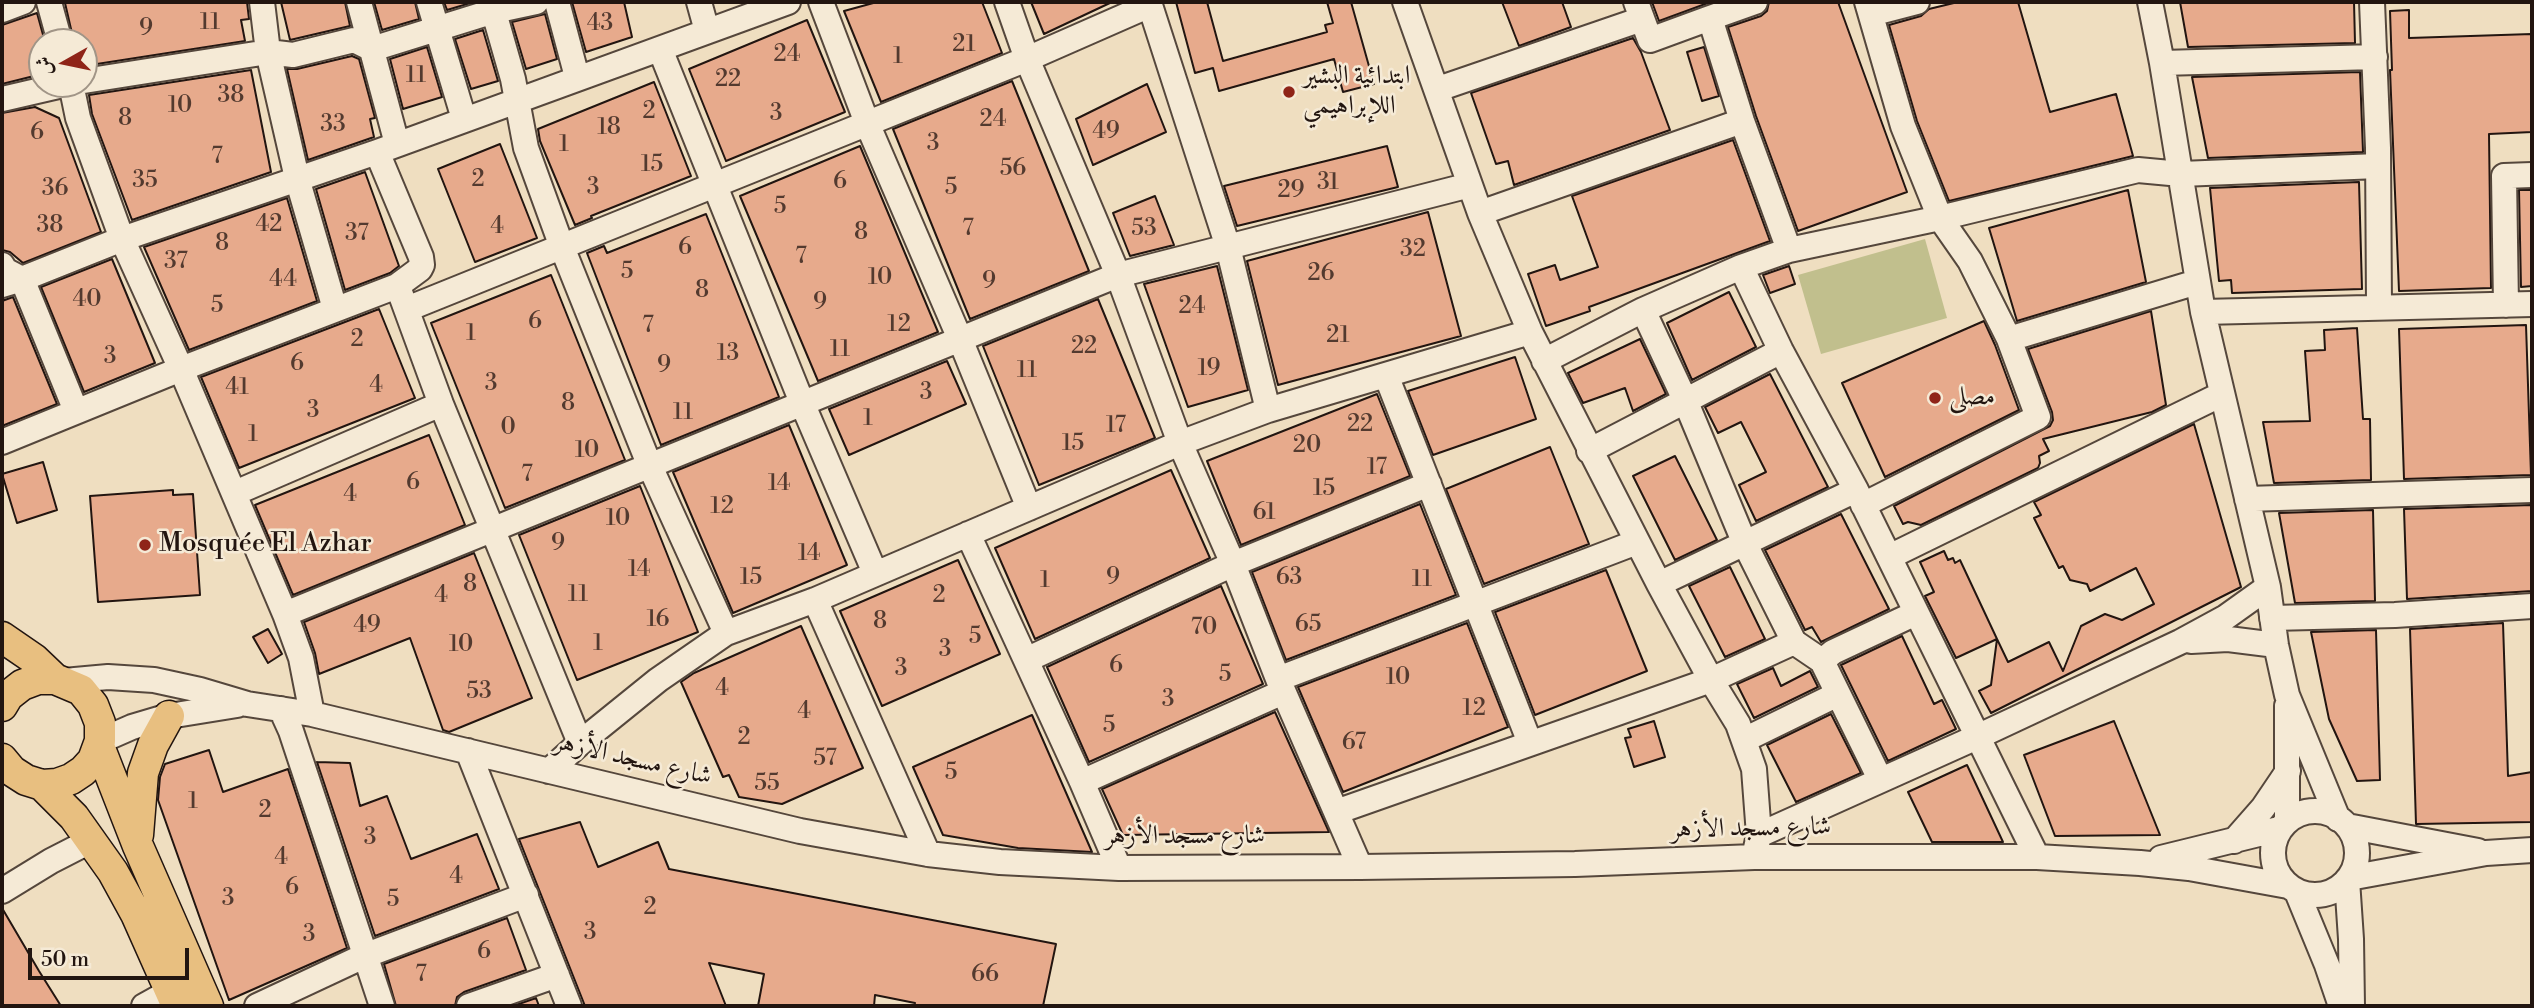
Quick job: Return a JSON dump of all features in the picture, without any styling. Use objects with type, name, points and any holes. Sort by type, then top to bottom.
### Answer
[{"type":"main road","points":[[2,636],[60,680],[81,690],[93,705],[100,723],[99,744],[93,760],[77,775],[57,784],[42,785]]},
{"type":"main road","points":[[2,706],[8,696],[22,685],[38,679],[60,680]]},
{"type":"main road","points":[[138,846],[143,774],[153,745],[169,716]]},
{"type":"main road","points":[[99,744],[138,846],[208,1006]]},
{"type":"main road","points":[[2,759],[19,776],[42,785],[74,817],[92,840],[136,914],[174,999]]},
{"type":"street","points":[[2,9],[23,2]]},
{"type":"street","points":[[49,2],[56,28]]},
{"type":"street","points":[[262,2],[268,52],[296,178],[335,309]]},
{"type":"street","points":[[359,2],[372,50],[387,148],[421,257],[422,265],[402,298]]},
{"type":"street","points":[[429,2],[464,118]]},
{"type":"street","points":[[98,79],[268,52],[293,55],[355,40],[372,50],[437,29],[493,6],[536,2]]},
{"type":"street","points":[[557,2],[577,77]]},
{"type":"street","points":[[699,2],[707,31]]},
{"type":"street","points":[[821,2],[867,123],[1029,508]]},
{"type":"street","points":[[1007,2],[1027,59],[1118,275],[1180,443],[1233,564],[1280,686],[1360,867]]},
{"type":"street","points":[[1405,2],[1480,213],[1530,332],[1659,584],[1738,724],[1754,769],[1756,846],[1880,779],[2180,642],[2226,617],[2268,587]]},
{"type":"street","points":[[1438,89],[1639,10],[1650,40],[1755,2]]},
{"type":"street","points":[[1659,584],[1745,544],[1860,498],[2038,417],[2009,339],[1970,261],[1940,218],[1903,126],[1869,8],[1917,2]]},
{"type":"street","points":[[2150,2],[2197,282],[2268,587],[2276,645],[2287,695],[2343,822],[2355,841],[2357,852],[2348,879],[2333,891],[2322,895],[2292,889]]},
{"type":"street","points":[[2372,2],[2378,166],[2379,306]]},
{"type":"street","points":[[76,411],[8,276],[387,148],[660,49],[778,3]]},
{"type":"street","points":[[2,442],[335,309],[402,298],[562,247],[1027,59],[1150,3],[1228,247],[1268,410]]},
{"type":"street","points":[[493,6],[513,79],[526,148],[562,247],[649,464],[726,633]]},
{"type":"street","points":[[1710,18],[1742,121],[1789,250]]},
{"type":"street","points":[[660,49],[803,405],[875,573]]},
{"type":"street","points":[[2162,63],[2375,57]]},
{"type":"street","points":[[2,99],[28,93]]},
{"type":"street","points":[[73,98],[122,239],[235,493],[285,614],[301,658],[312,714]]},
{"type":"street","points":[[1480,213],[1742,121]]},
{"type":"street","points":[[1544,361],[1643,310],[1741,267],[1789,250],[1940,218],[2138,170],[2181,174],[2378,166]]},
{"type":"street","points":[[2506,305],[2504,176],[2532,175]]},
{"type":"street","points":[[285,614],[1118,275],[1470,185]]},
{"type":"street","points":[[1741,267],[1781,351],[1860,498],[2037,857]]},
{"type":"street","points":[[2009,339],[2197,282]]},
{"type":"street","points":[[402,298],[441,404],[580,743]]},
{"type":"street","points":[[2203,312],[2532,304]]},
{"type":"street","points":[[1643,310],[1685,400],[1745,544],[1794,642],[1822,661],[1880,779]]},
{"type":"street","points":[[549,771],[658,680],[726,633],[814,600],[1180,443],[1268,410],[1530,332]]},
{"type":"street","points":[[1589,451],[1781,351]]},
{"type":"street","points":[[1386,375],[1530,743]]},
{"type":"street","points":[[1889,557],[2222,394]]},
{"type":"street","points":[[235,493],[441,404]]},
{"type":"street","points":[[1026,660],[1233,564],[1429,484]]},
{"type":"street","points":[[2246,499],[2532,491]]},
{"type":"street","points":[[968,534],[1119,869]]},
{"type":"street","points":[[1082,782],[1280,686],[1476,604],[1637,542]]},
{"type":"street","points":[[814,600],[928,854]]},
{"type":"street","points":[[2272,618],[2395,615],[2532,606]]},
{"type":"street","points":[[1822,661],[1833,652],[1916,612]]},
{"type":"street","points":[[2180,642],[2228,639],[2276,645]]},
{"type":"street","points":[[1336,812],[1711,680],[1794,642]]},
{"type":"street","name":"شارع مسجد الأزهر","points":[[60,680],[108,677],[154,680],[247,704],[312,714],[800,831],[928,854],[1000,863],[1119,869],[1575,864],[1756,846],[2140,863],[2189,868],[2292,889]]},
{"type":"street","points":[[1744,740],[1838,694]]},
{"type":"street","points":[[2287,695],[2288,771],[2283,825],[2275,839],[2273,859],[2276,869],[2292,889],[2327,965],[2341,1006]]},
{"type":"street","name":"شارع مسجد الأزهر","points":[[99,744],[132,727],[169,716],[247,704]]},
{"type":"street","points":[[281,709],[291,731],[382,1006]]},
{"type":"street","points":[[468,751],[569,1006]]},
{"type":"street","points":[[2234,841],[2263,808],[2288,771]]},
{"type":"street","points":[[2283,825],[2309,811],[2321,811],[2343,822],[2486,853]]},
{"type":"street","name":"شارع مسجد الأزهر","points":[[2140,863],[2234,841],[2283,825]]},
{"type":"street","points":[[2,891],[92,840]]},
{"type":"street","points":[[2348,879],[2486,853],[2532,850]]},
{"type":"street","points":[[2348,879],[2352,1006]]},
{"type":"street","points":[[257,1006],[364,956],[526,895]]},
{"type":"street","points":[[470,1006],[557,975]]},
{"type":"street","points":[[144,1006],[174,999]]},
{"type":"shaded area","points":[[1925,239],[1947,318],[1821,354],[1798,275]]},
{"type":"building","points":[[247,2],[249,19],[241,20],[245,41],[98,64],[98,28],[71,28],[65,3]]},
{"type":"building","points":[[281,2],[345,2],[350,26],[290,40]]},
{"type":"building","points":[[374,2],[415,2],[419,19],[382,30]]},
{"type":"building","points":[[444,2],[474,2],[447,10]]},
{"type":"building","points":[[572,2],[624,2],[632,37],[586,52]]},
{"type":"building","points":[[877,2],[982,2],[1002,53],[881,102],[844,11]]},
{"type":"building","points":[[1031,2],[1112,2],[1044,34]]},
{"type":"building","points":[[1176,2],[1207,2],[1223,61],[1327,32],[1325,25],[1333,23],[1327,2],[1351,2],[1374,84],[1343,92],[1334,59],[1219,91],[1213,68],[1195,73]]},
{"type":"building","points":[[1502,2],[1562,2],[1571,27],[1519,46]]},
{"type":"building","points":[[1652,2],[1708,2],[1708,3],[1659,21]]},
{"type":"building","points":[[1769,2],[1838,2],[1907,192],[1798,231],[1756,116],[1728,27],[1761,16],[1767,11]]},
{"type":"building","points":[[1958,2],[2018,2],[2050,112],[2116,94],[2133,156],[1949,201],[1917,121],[1889,25],[1921,16],[1929,9]]},
{"type":"building","points":[[2180,2],[2354,2],[2355,43],[2188,47]]},
{"type":"building","points":[[2409,10],[2409,38],[2532,34],[2532,132],[2489,134],[2491,288],[2399,291],[2390,11]]},
{"type":"building","points":[[37,13],[41,28],[28,28],[28,78],[2,84],[2,25]]},
{"type":"building","points":[[545,14],[557,59],[526,69],[512,22]]},
{"type":"building","points":[[807,20],[845,112],[726,161],[689,69]]},
{"type":"building","points":[[483,30],[498,81],[471,89],[455,39]]},
{"type":"building","points":[[1633,38],[1641,52],[1670,130],[1514,185],[1508,161],[1496,164],[1471,93]]},
{"type":"building","points":[[427,47],[442,97],[403,109],[390,59]]},
{"type":"building","points":[[1704,47],[1719,96],[1702,101],[1687,52]]},
{"type":"building","points":[[352,56],[359,59],[375,118],[370,119],[374,137],[308,160],[287,69]]},
{"type":"building","points":[[251,70],[271,172],[132,220],[92,114],[89,98],[98,98],[98,94]]},
{"type":"building","points":[[2360,72],[2363,152],[2208,158],[2192,77]]},
{"type":"building","points":[[1012,81],[1089,271],[970,319],[893,129]]},
{"type":"building","points":[[654,82],[691,176],[575,225],[540,141],[538,129]]},
{"type":"building","points":[[1147,84],[1166,132],[1093,165],[1076,119]]},
{"type":"building","points":[[35,107],[59,118],[101,232],[23,263],[10,252],[2,250],[2,113]]},
{"type":"building","points":[[1733,140],[1770,241],[1589,307],[1590,311],[1546,326],[1528,274],[1555,265],[1560,280],[1598,267],[1572,196]]},
{"type":"building","points":[[500,144],[537,238],[475,262],[438,169]]},
{"type":"building","points":[[860,146],[938,332],[818,381],[740,196]]},
{"type":"building","points":[[1387,146],[1398,187],[1237,226],[1224,186]]},
{"type":"building","points":[[365,172],[399,266],[390,273],[345,290],[316,189]]},
{"type":"building","points":[[2359,182],[2362,289],[2232,293],[2231,280],[2219,281],[2210,188]]},
{"type":"building","points":[[2128,190],[2146,282],[2017,321],[1989,228]]},
{"type":"building","points":[[2519,190],[2532,190],[2532,286],[2521,287]]},
{"type":"building","points":[[1155,196],[1174,245],[1130,256],[1113,213]]},
{"type":"building","points":[[287,198],[317,301],[189,350],[144,247]]},
{"type":"building","points":[[1428,212],[1461,336],[1278,385],[1247,261]]},
{"type":"building","points":[[706,214],[779,397],[661,445],[587,253],[604,246],[607,253]]},
{"type":"building","points":[[112,259],[155,363],[84,392],[41,287]]},
{"type":"building","points":[[1217,266],[1248,390],[1188,407],[1144,284]]},
{"type":"building","points":[[1789,266],[1795,284],[1770,293],[1763,275]]},
{"type":"building","points":[[551,275],[625,460],[505,508],[431,323]]},
{"type":"building","points":[[1729,292],[1756,347],[1692,380],[1667,323]]},
{"type":"building","points":[[13,297],[57,404],[2,426],[2,301]]},
{"type":"building","points":[[1098,299],[1155,438],[1039,485],[983,346]]},
{"type":"building","points":[[379,309],[415,398],[239,468],[201,377]]},
{"type":"building","points":[[2151,311],[2166,405],[2152,412],[2043,439],[2049,451],[2039,456],[2038,468],[1921,525],[1908,522],[1903,524],[1894,506],[2050,426],[2053,420],[2052,412],[2028,349]]},
{"type":"building","name":"مصلى","points":[[1984,321],[2019,410],[1885,477],[1842,383]]},
{"type":"building","points":[[2526,325],[2531,475],[2404,479],[2399,329]]},
{"type":"building","points":[[2357,328],[2363,419],[2370,419],[2371,480],[2274,483],[2263,422],[2310,421],[2305,351],[2325,350],[2324,330]]},
{"type":"building","points":[[1640,339],[1666,394],[1633,411],[1625,388],[1583,403],[1568,373]]},
{"type":"building","points":[[1515,357],[1536,419],[1433,455],[1408,391]]},
{"type":"building","points":[[947,361],[966,404],[849,455],[829,409]]},
{"type":"building","points":[[1770,374],[1828,487],[1756,521],[1739,485],[1766,472],[1741,422],[1718,433],[1705,407]]},
{"type":"building","points":[[1377,394],[1410,476],[1241,545],[1207,461]]},
{"type":"building","points":[[2194,424],[2241,587],[1991,713],[1979,691],[1991,685],[1997,639],[2008,662],[2049,642],[2063,671],[2081,626],[2105,614],[2122,620],[2154,604],[2136,568],[2090,591],[2087,584],[2070,580],[2063,566],[2059,568],[2034,518],[2041,515],[2034,502]]},
{"type":"building","points":[[789,425],[847,565],[733,613],[673,472]]},
{"type":"building","points":[[429,435],[465,525],[293,595],[255,505]]},
{"type":"building","points":[[1550,447],[1589,544],[1484,584],[1446,489]]},
{"type":"building","points":[[1675,456],[1717,540],[1675,560],[1633,476]]},
{"type":"building","points":[[43,462],[57,510],[17,523],[2,474]]},
{"type":"building","points":[[1171,470],[1210,558],[1035,639],[995,548]]},
{"type":"building","points":[[640,486],[698,632],[577,680],[519,535]]},
{"type":"building","name":"Mosquée El Azhar","points":[[173,490],[173,495],[193,494],[200,595],[98,602],[90,496]]},
{"type":"building","points":[[1420,504],[1456,595],[1286,660],[1252,572]]},
{"type":"building","points":[[2532,505],[2532,591],[2407,599],[2404,509]]},
{"type":"building","points":[[2373,510],[2375,601],[2295,603],[2279,513]]},
{"type":"building","points":[[1841,514],[1889,609],[1821,642],[1812,627],[1805,630],[1765,550]]},
{"type":"building","points":[[1944,551],[1948,560],[1953,558],[1955,563],[1960,560],[1997,639],[1956,658],[1925,596],[1934,592],[1920,562]]},
{"type":"building","points":[[474,553],[532,698],[449,732],[443,730],[410,638],[319,674],[304,622]]},
{"type":"building","points":[[958,560],[1000,654],[882,706],[840,611]]},
{"type":"building","points":[[1730,567],[1765,639],[1725,657],[1689,586]]},
{"type":"building","points":[[1606,570],[1647,671],[1535,715],[1495,612]]},
{"type":"building","points":[[1221,586],[1263,684],[1089,762],[1047,667]]},
{"type":"building","points":[[1467,623],[1508,727],[1343,792],[1298,687]]},
{"type":"building","points":[[2503,623],[2508,776],[2532,772],[2532,822],[2416,824],[2410,629]]},
{"type":"building","points":[[801,626],[863,768],[782,804],[739,797],[729,775],[723,777],[681,682],[694,673]]},
{"type":"building","points":[[268,629],[282,654],[268,663],[253,637]]},
{"type":"building","points":[[2376,630],[2380,780],[2357,781],[2329,719],[2311,632]]},
{"type":"building","points":[[1902,636],[1934,704],[1942,700],[1956,729],[1888,761],[1841,665]]},
{"type":"building","points":[[1773,668],[1781,686],[1810,671],[1818,687],[1754,718],[1737,684]]},
{"type":"building","points":[[1275,712],[1329,832],[1123,835],[1102,789]]},
{"type":"building","points":[[1831,714],[1861,773],[1796,802],[1767,745]]},
{"type":"building","points":[[1032,715],[1092,852],[1018,848],[943,835],[913,767]]},
{"type":"building","points":[[1654,721],[1665,757],[1634,767],[1625,738],[1631,737],[1628,729]]},
{"type":"building","points":[[2114,721],[2160,835],[2055,836],[2024,755]]},
{"type":"building","points":[[209,750],[223,792],[288,769],[347,948],[229,1000],[158,800],[160,777],[165,764]]},
{"type":"building","points":[[317,762],[350,763],[360,806],[387,796],[411,859],[477,834],[499,889],[375,936]]},
{"type":"building","points":[[1967,765],[2003,842],[1932,842],[1908,792]]},
{"type":"building","points":[[580,822],[598,867],[658,842],[669,869],[1056,944],[1043,1006],[914,1006],[915,1003],[875,995],[874,1006],[758,1006],[764,974],[709,963],[726,1006],[585,1006],[519,839]]},
{"type":"building","points":[[2,908],[39,971],[61,1006],[2,1006]]},
{"type":"building","points":[[507,918],[526,970],[464,992],[457,997],[455,1006],[396,1006],[384,964]]},
{"type":"building","points":[[536,998],[539,1006],[513,1006]]},
{"type":"place","name":"ابتدائية البشير اللإبراهيمي","points":[[1289,92]]},
{"type":"place","name":"مصلى","points":[[1935,398]]},
{"type":"place","name":"Mosquée El Azhar","points":[[145,545]]}]
